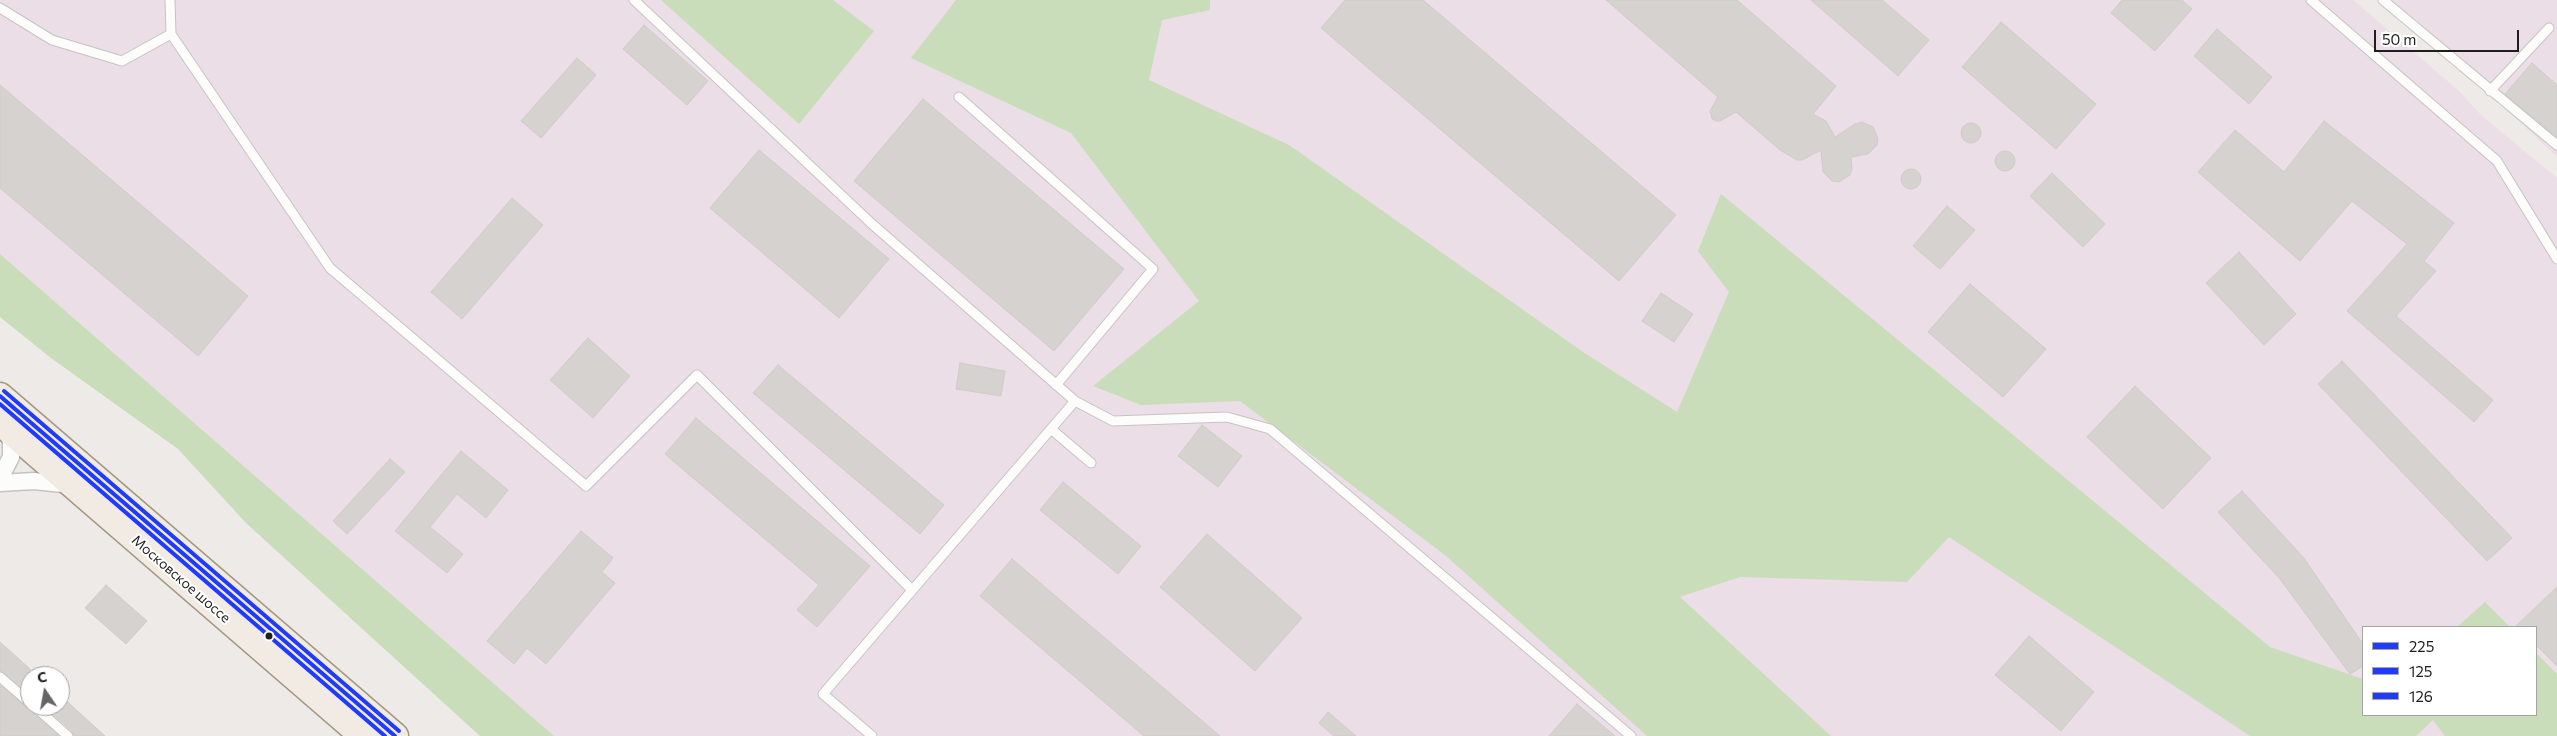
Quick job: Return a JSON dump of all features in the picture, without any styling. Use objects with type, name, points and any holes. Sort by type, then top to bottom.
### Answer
[{"type":"main road","name":"Московское шоссе","points":[[0,396],[395,736]]},
{"type":"main road","name":"Московское шоссе","points":[[3,424],[363,736]]},
{"type":"street","points":[[0,478],[8,465],[12,449],[3,424]]},
{"type":"street","points":[[0,483],[34,481],[72,485]]},
{"type":"lane","points":[[170,0],[171,34],[330,268],[586,486],[697,375],[912,590]]},
{"type":"lane","points":[[634,0],[872,224],[1075,401],[1112,421],[1227,417],[1270,429],[1631,736]]},
{"type":"lane","points":[[2311,0],[2496,161],[2557,259]]},
{"type":"lane","points":[[2383,0],[2557,145]]},
{"type":"lane","points":[[0,8],[52,40],[122,61],[171,34]]},
{"type":"lane","points":[[2490,91],[2549,28]]},
{"type":"lane","points":[[959,97],[1153,269],[1056,385]]},
{"type":"lane","points":[[872,736],[823,694],[1075,401]]},
{"type":"lane","points":[[1051,429],[1091,464]]},
{"type":"lane","points":[[0,677],[20,694]]},
{"type":"lane","points":[[45,716],[68,736]]},
{"type":"shaded area","points":[[0,0],[2353,0],[2459,91],[2482,116],[2557,178],[2557,736],[554,736],[0,254]]},
{"type":"shaded area","points":[[2389,0],[2557,0],[2557,157],[2554,154]]},
{"type":"green space","points":[[661,0],[833,0],[874,31],[799,124]]},
{"type":"green space","points":[[956,0],[1210,0],[1210,10],[1162,20],[1149,80],[1289,145],[1583,352],[1677,412],[1729,292],[1698,251],[1721,194],[2270,647],[2362,679],[2362,716],[2537,716],[2537,654],[2557,674],[2557,736],[2445,736],[2433,720],[2416,736],[2250,736],[1949,537],[1907,582],[1740,577],[1680,597],[1831,736],[1647,736],[1445,555],[1240,401],[1141,405],[1093,386],[1199,301],[1071,133],[911,58]]},
{"type":"green space","points":[[0,254],[554,736],[480,736],[246,523],[178,449],[51,358],[0,317]]},
{"type":"green space","points":[[2485,602],[2509,626],[2458,626]]},
{"type":"building","points":[[1345,0],[1423,0],[1676,215],[1619,281],[1321,28]]},
{"type":"building","points":[[1606,0],[1737,0],[1836,86],[1813,114],[1826,121],[1835,137],[1855,124],[1862,122],[1873,127],[1878,139],[1877,145],[1868,154],[1851,157],[1852,169],[1850,175],[1839,182],[1832,181],[1823,172],[1821,150],[1802,160],[1797,160],[1780,150],[1736,112],[1720,121],[1712,119],[1710,111],[1718,97]]},
{"type":"building","points":[[1811,0],[1882,0],[1929,40],[1898,76]]},
{"type":"building","points":[[2122,0],[2182,0],[2192,9],[2155,51],[2111,13]]},
{"type":"building","points":[[2001,22],[2096,104],[2056,149],[1962,67]]},
{"type":"building","points":[[644,25],[708,81],[687,105],[623,49]]},
{"type":"building","points":[[2217,29],[2272,77],[2249,104],[2194,56]]},
{"type":"building","points":[[577,58],[596,75],[541,138],[521,121]]},
{"type":"building","points":[[2532,63],[2557,85],[2557,137],[2505,94]]},
{"type":"building","points":[[0,85],[248,296],[198,356],[0,188]]},
{"type":"building","points":[[923,99],[1124,269],[1054,351],[854,181]]},
{"type":"building","points":[[2324,121],[2454,223],[2424,261],[2436,271],[2396,316],[2493,400],[2474,422],[2347,311],[2407,244],[2352,201],[2300,261],[2198,172],[2235,130],[2284,172]]},
{"type":"building","points":[[1971,123],[1978,126],[1981,133],[1978,140],[1971,143],[1964,140],[1961,133],[1964,126]]},
{"type":"building","points":[[759,150],[889,259],[839,318],[710,208]]},
{"type":"building","points":[[2005,151],[2012,154],[2015,161],[2012,168],[2005,171],[1998,168],[1995,161],[1998,154]]},
{"type":"building","points":[[1907,169],[1915,169],[1921,175],[1921,183],[1915,189],[1907,189],[1901,183],[1901,175]]},
{"type":"building","points":[[2052,173],[2105,224],[2083,247],[2030,196]]},
{"type":"building","points":[[512,198],[543,225],[462,319],[431,292]]},
{"type":"building","points":[[1947,206],[1975,230],[1940,269],[1913,246]]},
{"type":"building","points":[[2239,252],[2296,314],[2264,345],[2206,283]]},
{"type":"building","points":[[1970,284],[2046,349],[2003,397],[1928,332]]},
{"type":"building","points":[[1661,293],[1693,314],[1674,342],[1642,321]]},
{"type":"building","points":[[588,338],[630,376],[593,418],[550,380]]},
{"type":"building","points":[[2342,361],[2512,538],[2487,561],[2318,384]]},
{"type":"building","points":[[960,363],[1005,371],[1001,396],[956,389]]},
{"type":"building","points":[[778,365],[944,505],[920,534],[753,393]]},
{"type":"building","points":[[2135,386],[2211,458],[2163,509],[2087,437]]},
{"type":"building","points":[[696,418],[870,566],[817,627],[797,610],[819,585],[665,454]]},
{"type":"building","points":[[1202,425],[1242,456],[1218,487],[1178,456]]},
{"type":"building","points":[[461,451],[508,490],[486,518],[457,494],[430,527],[463,554],[447,573],[395,531]]},
{"type":"building","points":[[390,459],[405,472],[347,534],[333,521]]},
{"type":"building","points":[[1063,482],[1141,546],[1118,574],[1040,510]]},
{"type":"building","points":[[2242,491],[2303,557],[2362,643],[2362,667],[2350,674],[2280,579],[2218,512]]},
{"type":"building","points":[[581,531],[613,558],[602,572],[615,583],[546,664],[527,648],[514,664],[487,641]]},
{"type":"building","points":[[1207,534],[1302,618],[1255,671],[1160,587]]},
{"type":"building","points":[[1012,559],[1220,736],[1144,736],[980,596]]},
{"type":"building","points":[[106,585],[147,621],[126,644],[85,608]]},
{"type":"building","points":[[2557,587],[2557,666],[2537,646],[2537,626],[2516,626]]},
{"type":"building","points":[[2029,636],[2094,692],[2061,731],[1995,675]]},
{"type":"building","points":[[0,642],[27,666],[20,666],[20,687],[0,671]]},
{"type":"building","points":[[0,685],[20,702],[20,716],[37,716],[59,736],[0,736]]},
{"type":"building","points":[[70,704],[105,736],[74,736],[72,731],[55,716],[70,716]]},
{"type":"building","points":[[1577,704],[1615,736],[1549,736]]},
{"type":"building","points":[[1328,712],[1356,736],[1334,736],[1319,723]]},
{"type":"transit line","name":"126","points":[[4,391],[399,731]]},
{"type":"transit line","name":"225","points":[[0,396],[395,736]]},
{"type":"transit line","name":"125","points":[[0,404],[385,736]]}]
